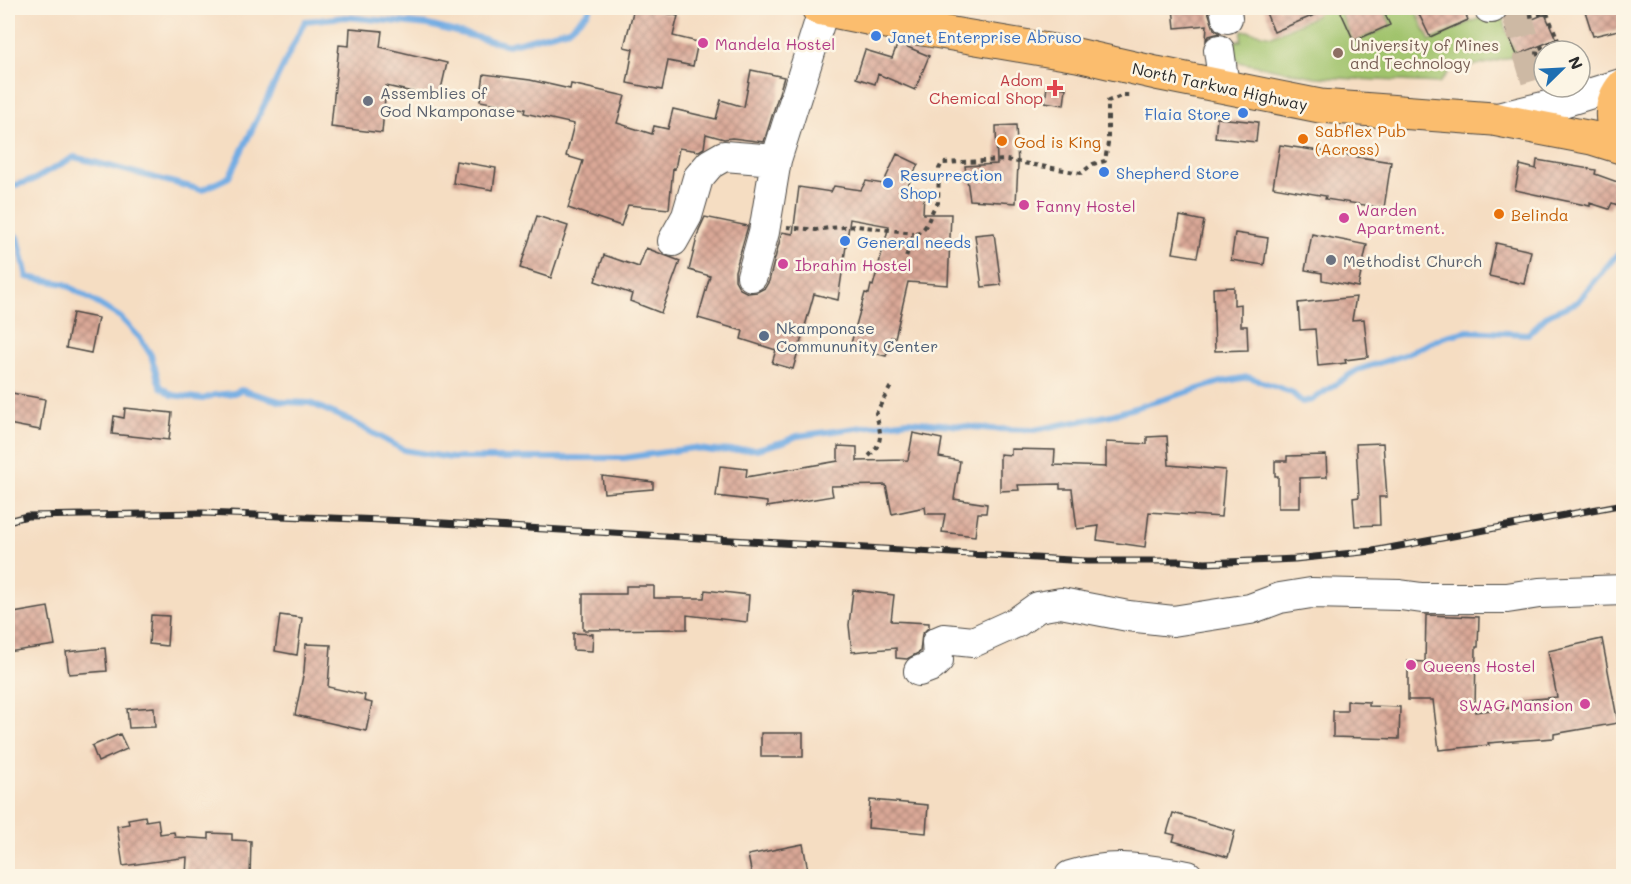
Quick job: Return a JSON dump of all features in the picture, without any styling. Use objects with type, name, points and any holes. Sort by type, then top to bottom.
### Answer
[{"type":"main road","name":"North Tarkwa Highway","points":[[818,8],[916,28],[1077,55],[1320,106],[1493,119],[1623,146]]},
{"type":"main road","points":[[1623,85],[1615,99],[1612,118],[1623,146]]},
{"type":"street","points":[[752,276],[766,224],[776,160],[824,8]]},
{"type":"street","points":[[1219,50],[1224,86]]},
{"type":"street","points":[[1493,119],[1623,85]]},
{"type":"street","points":[[673,241],[687,216],[698,178],[710,164],[724,156],[776,160]]},
{"type":"street","points":[[919,671],[932,666],[938,660],[937,642],[944,639],[974,642],[1017,622],[1038,607],[1060,603],[1128,616],[1173,621],[1250,609],[1280,598],[1311,593],[1400,595],[1422,598],[1507,598],[1539,593],[1623,590]]},
{"type":"street","points":[[1070,876],[1093,869],[1132,867],[1188,876]]},
{"type":"path","points":[[1526,8],[1529,16],[1547,13],[1557,39]]},
{"type":"path","points":[[766,224],[816,230],[857,226],[921,232],[938,203],[939,169],[942,164],[1006,160],[1082,173],[1093,164],[1105,161],[1108,143],[1108,101],[1124,95],[1133,95]]},
{"type":"path","points":[[906,257],[914,233]]},
{"type":"path","points":[[869,456],[879,447],[880,436],[876,413],[891,386]]},
{"type":"green space","points":[[1312,8],[1338,8],[1353,42],[1391,26],[1384,8],[1414,8],[1430,41],[1502,10],[1506,30],[1517,55],[1485,64],[1453,67],[1439,83],[1316,77],[1238,62],[1233,57],[1235,41],[1241,41],[1242,30],[1272,36],[1316,16]]},
{"type":"building","points":[[634,8],[645,8],[678,16],[673,36],[698,42],[693,66],[668,61],[662,90],[627,83],[633,49],[624,47]]},
{"type":"building","points":[[1173,8],[1198,8],[1208,11],[1214,29],[1220,33],[1209,36],[1206,40],[1207,25],[1175,28]]},
{"type":"building","points":[[1264,8],[1331,8],[1274,32]]},
{"type":"building","points":[[1339,8],[1382,8],[1390,25],[1354,41]]},
{"type":"building","points":[[1416,8],[1463,8],[1468,20],[1430,37]]},
{"type":"building","points":[[1584,8],[1623,8],[1623,29],[1593,36]]},
{"type":"building","points":[[1545,14],[1556,39],[1532,39],[1532,49],[1517,55],[1506,30]]},
{"type":"building","points":[[350,28],[382,31],[380,47],[447,63],[439,98],[386,86],[382,133],[331,127],[339,45],[349,46]]},
{"type":"building","points":[[898,43],[929,56],[915,90],[878,74],[875,84],[856,78],[865,50],[892,58]]},
{"type":"building","points":[[751,70],[784,77],[764,142],[724,139],[706,134],[704,148],[699,151],[679,148],[675,169],[673,168],[669,209],[628,205],[621,226],[568,208],[583,161],[566,156],[574,124],[524,113],[525,109],[480,101],[484,74],[530,80],[570,89],[571,84],[625,96],[617,123],[652,134],[654,126],[668,129],[673,109],[716,119],[721,100],[744,107]]},
{"type":"building","points":[[1047,86],[1066,88],[1064,105],[1045,102]]},
{"type":"building","points":[[1217,118],[1258,122],[1256,142],[1215,138]]},
{"type":"building","points":[[1016,125],[1018,165],[1016,203],[970,200],[965,166],[997,164],[996,126]]},
{"type":"building","points":[[1280,145],[1391,162],[1384,208],[1325,199],[1326,196],[1273,187]]},
{"type":"building","points":[[897,154],[918,164],[906,190],[924,193],[923,214],[951,214],[948,285],[908,282],[895,338],[891,337],[886,356],[850,347],[865,293],[869,294],[871,285],[873,286],[889,226],[850,219],[838,300],[814,294],[793,369],[772,363],[776,350],[741,339],[743,331],[698,318],[710,276],[689,270],[699,230],[705,217],[748,226],[735,271],[735,280],[740,289],[748,293],[757,292],[765,288],[769,281],[782,232],[793,234],[799,187],[831,192],[834,186],[861,190],[866,181],[883,184]]},
{"type":"building","points":[[1537,160],[1596,170],[1595,174],[1623,184],[1623,207],[1612,203],[1609,209],[1590,203],[1590,206],[1515,190],[1520,165],[1536,169]]},
{"type":"building","points":[[456,161],[496,168],[493,190],[453,183]]},
{"type":"building","points":[[537,216],[568,226],[551,278],[520,268]]},
{"type":"building","points":[[1180,216],[1204,221],[1197,257],[1173,253]]},
{"type":"building","points":[[994,233],[1001,285],[982,287],[975,235]]},
{"type":"building","points":[[1235,233],[1268,238],[1264,265],[1231,260]]},
{"type":"building","points":[[1312,234],[1367,245],[1358,287],[1322,280],[1322,273],[1305,270]]},
{"type":"building","points":[[1496,243],[1531,251],[1524,284],[1489,276]]},
{"type":"building","points":[[646,248],[680,261],[661,313],[630,301],[632,294],[595,281],[604,255],[639,267]]},
{"type":"building","points":[[1234,287],[1234,305],[1241,304],[1241,326],[1247,326],[1248,350],[1215,351],[1213,288]]},
{"type":"building","points":[[1356,297],[1352,320],[1364,319],[1368,357],[1345,360],[1346,363],[1318,366],[1315,329],[1300,330],[1298,303]]},
{"type":"building","points":[[73,313],[98,318],[91,353],[66,348]]},
{"type":"building","points":[[12,393],[45,399],[40,430],[8,424]]},
{"type":"building","points":[[125,408],[172,413],[169,440],[112,434],[114,416],[124,418]]},
{"type":"building","points":[[913,433],[942,439],[939,457],[960,461],[954,499],[987,504],[986,513],[978,513],[975,536],[942,532],[945,514],[926,514],[925,507],[892,514],[886,485],[831,486],[833,496],[767,507],[767,502],[716,496],[720,466],[747,469],[746,477],[838,461],[838,446],[857,447],[857,461],[908,460]]},
{"type":"building","points":[[1167,436],[1169,465],[1225,470],[1221,517],[1149,512],[1145,547],[1097,540],[1099,526],[1077,529],[1072,489],[1060,489],[1060,484],[1018,485],[1019,490],[1000,491],[1000,454],[1011,455],[1011,449],[1055,450],[1054,465],[1106,467],[1106,442],[1147,444],[1147,437]]},
{"type":"building","points":[[1383,443],[1387,497],[1379,497],[1380,525],[1355,526],[1353,498],[1359,497],[1356,444]]},
{"type":"building","points":[[1326,455],[1327,477],[1300,478],[1300,508],[1278,508],[1278,476],[1275,476],[1275,461],[1287,461],[1287,456]]},
{"type":"building","points":[[602,476],[653,482],[653,489],[604,493]]},
{"type":"building","points":[[626,586],[654,586],[654,598],[704,598],[705,590],[749,595],[747,622],[687,615],[687,629],[583,630],[583,594],[626,594]]},
{"type":"building","points":[[853,590],[894,595],[891,621],[929,623],[929,627],[922,634],[920,652],[907,659],[896,658],[896,648],[852,652],[849,625]]},
{"type":"building","points":[[48,607],[55,645],[8,652],[8,614]]},
{"type":"building","points":[[151,615],[169,616],[167,646],[149,644]]},
{"type":"building","points":[[280,615],[302,618],[297,655],[275,651]]},
{"type":"building","points":[[1426,615],[1479,617],[1475,712],[1526,706],[1525,700],[1557,697],[1548,651],[1602,639],[1618,723],[1554,734],[1554,738],[1488,743],[1489,745],[1439,750],[1433,700],[1408,700],[1408,661],[1425,662]]},
{"type":"building","points":[[573,633],[593,634],[592,651],[573,650]]},
{"type":"building","points":[[306,644],[331,645],[328,687],[365,695],[364,701],[372,703],[366,731],[295,715],[304,671]]},
{"type":"building","points":[[105,648],[107,671],[69,674],[66,652]]},
{"type":"building","points":[[1347,701],[1369,702],[1369,706],[1400,707],[1399,739],[1333,737],[1333,711],[1347,711]]},
{"type":"building","points":[[154,707],[155,727],[129,728],[127,709]]},
{"type":"building","points":[[761,733],[803,733],[803,757],[761,757]]},
{"type":"building","points":[[120,734],[127,749],[98,762],[92,746]]},
{"type":"building","points":[[870,800],[928,805],[926,833],[868,828]]},
{"type":"building","points":[[1173,813],[1235,831],[1228,857],[1173,841],[1175,835],[1167,833]]},
{"type":"building","points":[[145,816],[146,821],[158,819],[160,834],[174,832],[175,837],[209,839],[209,833],[232,834],[232,840],[251,841],[250,876],[186,876],[187,857],[123,866],[117,826],[129,824],[128,819]]},
{"type":"building","points":[[803,844],[809,876],[752,876],[748,855]]},
{"type":"waterway","points":[[8,187],[33,180],[74,157],[202,190],[229,177],[305,21],[346,17],[428,25],[508,45],[569,29],[590,8]]},
{"type":"waterway","points":[[8,231],[18,237],[27,277],[65,284],[120,317],[140,338],[151,355],[160,386],[172,395],[203,399],[241,390],[283,402],[310,403],[349,420],[404,450],[451,458],[624,458],[693,448],[712,451],[757,449],[797,436],[908,421],[993,429],[1034,430],[1111,415],[1221,382],[1248,377],[1291,392],[1302,402],[1312,400],[1357,370],[1401,356],[1446,336],[1468,331],[1528,334],[1549,314],[1577,302],[1614,258],[1624,250]]},
{"type":"tunnel","points":[[1515,8],[1544,107]]},
{"type":"railway","points":[[8,521],[27,516],[202,513],[409,521],[1087,561],[1205,563],[1295,559],[1373,551],[1624,504]]},
{"type":"place","name":"Janet Enterprise Abruso","points":[[876,36]]},
{"type":"place","name":"Mandela Hostel","points":[[703,43]]},
{"type":"place","name":"University of Mines and Technology","points":[[1338,53]]},
{"type":"place","name":"Adom Chemical Shop","points":[[1055,88]]},
{"type":"place","name":"Assemblies of God Nkamponase","points":[[368,101]]},
{"type":"place","name":"Flaia Store","points":[[1243,113]]},
{"type":"place","name":"Sabflex Pub (Across)","points":[[1303,139]]},
{"type":"place","name":"God is King","points":[[1002,141]]},
{"type":"place","name":"Shepherd Store","points":[[1104,172]]},
{"type":"place","name":"Resurrection Shop","points":[[888,183]]},
{"type":"place","name":"Fanny Hostel","points":[[1024,205]]},
{"type":"place","name":"Belinda","points":[[1499,214]]},
{"type":"place","name":"Warden Apartment.","points":[[1344,218]]},
{"type":"place","name":"General needs","points":[[845,241]]},
{"type":"place","name":"Methodist Church","points":[[1331,260]]},
{"type":"place","name":"Ibrahim Hostel","points":[[783,264]]},
{"type":"place","name":"Nkamponase Commununity Center","points":[[764,336]]},
{"type":"place","name":"Queens Hostel","points":[[1411,665]]},
{"type":"place","name":"SWAG Mansion","points":[[1585,704]]}]
